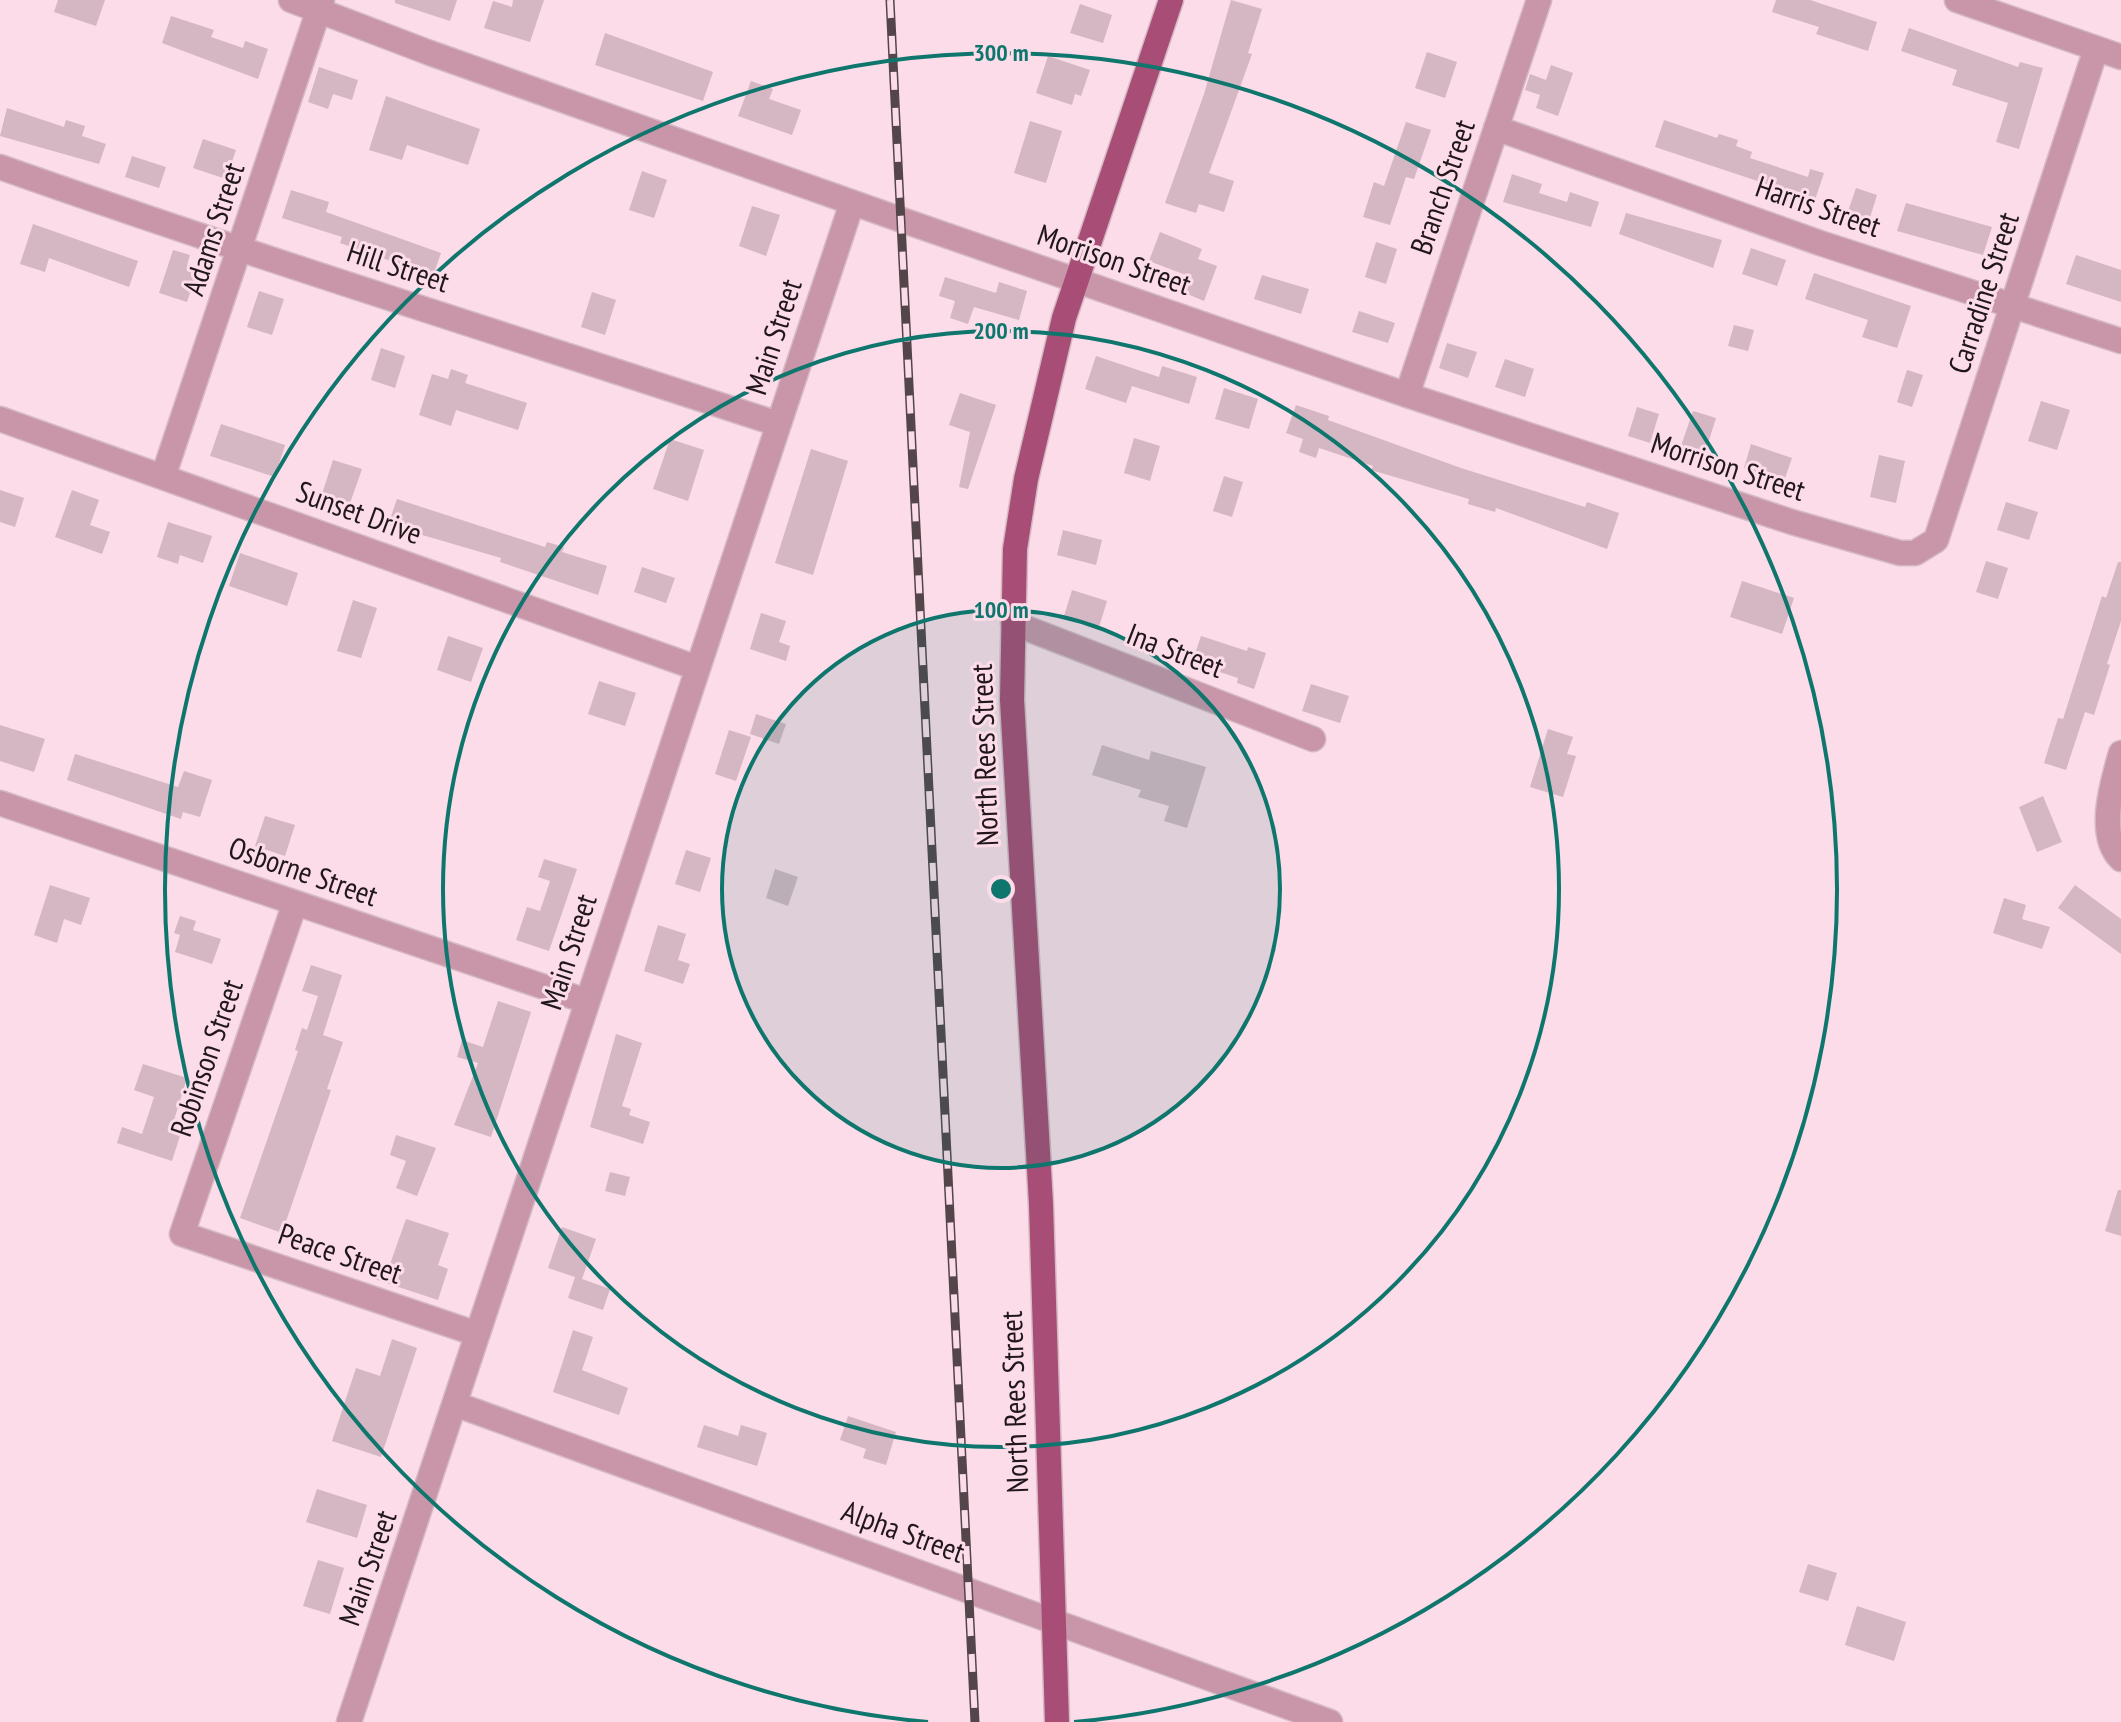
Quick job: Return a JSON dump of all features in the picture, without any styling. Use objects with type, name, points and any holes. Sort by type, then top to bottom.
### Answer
[{"type":"main road","name":"North Rees Street","points":[[1057,1722],[1041,1204],[1012,700],[1015,549],[1026,479],[1076,280],[1171,0]]},
{"type":"street","name":"Morrison Street","points":[[291,0],[320,5],[430,53],[1407,395],[1879,549],[1915,553],[1923,549]]},
{"type":"street","name":"Branch Street","points":[[1407,395],[1539,0]]},
{"type":"street","points":[[1957,0],[2121,57]]},
{"type":"street","name":"Adams Street","points":[[163,477],[320,5]]},
{"type":"street","name":"Carradine Street","points":[[1923,549],[1936,540],[1952,498],[2096,49]]},
{"type":"street","name":"Harris Street","points":[[1496,128],[1820,243],[2121,341]]},
{"type":"street","name":"Hill Street","points":[[0,167],[240,252],[778,424]]},
{"type":"street","name":"Main Street","points":[[349,1722],[852,203]]},
{"type":"street","name":"Sunset Drive","points":[[0,419],[697,668]]},
{"type":"street","name":"Ina Street","points":[[1013,623],[1313,739]]},
{"type":"street","points":[[2121,753],[2109,803],[2110,833],[2121,859]]},
{"type":"street","name":"Osborne Street","points":[[0,803],[586,1001]]},
{"type":"street","name":"Robinson Street","points":[[182,1234],[295,903]]},
{"type":"street","name":"Peace Street","points":[[182,1234],[477,1334]]},
{"type":"street","name":"Alpha Street","points":[[455,1404],[1330,1722]]},
{"type":"building","points":[[58,0],[105,0],[96,26],[54,12]]},
{"type":"building","points":[[395,0],[457,0],[450,21],[395,3]]},
{"type":"building","points":[[513,0],[544,0],[530,42],[484,28],[493,1],[512,7]]},
{"type":"building","points":[[1231,0],[1262,9],[1248,53],[1252,54],[1209,173],[1234,181],[1224,212],[1199,204],[1196,213],[1165,203],[1204,94]]},
{"type":"building","points":[[1776,0],[1810,0],[1877,22],[1868,51],[1816,34],[1819,27],[1772,12]]},
{"type":"building","points":[[1080,4],[1112,15],[1103,43],[1070,33]]},
{"type":"building","points":[[171,16],[214,30],[211,37],[243,48],[245,41],[268,49],[258,79],[162,43]]},
{"type":"building","points":[[1909,28],[2018,67],[2020,62],[2043,68],[2019,149],[1996,142],[2008,103],[1952,85],[1957,70],[1901,51]]},
{"type":"building","points":[[605,33],[713,72],[703,101],[595,65]]},
{"type":"building","points":[[1427,52],[1457,62],[1445,98],[1415,88]]},
{"type":"building","points":[[1048,56],[1090,70],[1081,96],[1075,94],[1072,105],[1036,93]]},
{"type":"building","points":[[1551,65],[1573,73],[1558,116],[1536,108],[1540,95],[1525,90],[1530,74],[1546,80]]},
{"type":"building","points":[[319,67],[358,80],[352,100],[333,94],[328,109],[308,102]]},
{"type":"building","points":[[751,81],[773,89],[769,99],[801,110],[792,135],[738,116]]},
{"type":"building","points":[[386,96],[480,129],[468,165],[407,145],[402,160],[369,150]]},
{"type":"building","points":[[7,108],[64,127],[66,120],[85,126],[82,136],[106,144],[99,164],[0,136]]},
{"type":"building","points":[[1664,120],[1717,138],[1719,134],[1738,140],[1736,146],[1752,152],[1750,158],[1808,177],[1810,169],[1824,173],[1815,200],[1655,147]]},
{"type":"building","points":[[1030,121],[1062,131],[1046,183],[1014,173]]},
{"type":"building","points":[[1406,122],[1431,130],[1414,179],[1406,177],[1390,225],[1363,217],[1374,182],[1384,186]]},
{"type":"building","points":[[203,139],[236,150],[226,179],[193,168]]},
{"type":"building","points":[[132,156],[166,167],[159,188],[125,177]]},
{"type":"building","points":[[642,171],[667,180],[654,218],[629,210]]},
{"type":"building","points":[[1512,174],[1542,184],[1539,193],[1567,202],[1570,192],[1599,202],[1591,227],[1503,202]]},
{"type":"building","points":[[1856,188],[1877,195],[1868,224],[1846,217]]},
{"type":"building","points":[[291,190],[329,202],[326,212],[441,253],[433,276],[340,243],[342,237],[282,218]]},
{"type":"building","points":[[1906,203],[1992,227],[1983,255],[1897,231]]},
{"type":"building","points":[[752,206],[780,215],[766,256],[739,246]]},
{"type":"building","points":[[1626,213],[1722,240],[1713,268],[1619,234]]},
{"type":"building","points":[[33,224],[138,261],[129,287],[49,258],[45,272],[20,264]]},
{"type":"building","points":[[1160,232],[1202,249],[1198,259],[1217,266],[1204,301],[1185,293],[1191,277],[1149,261]]},
{"type":"building","points":[[1376,242],[1397,249],[1386,284],[1365,277]]},
{"type":"building","points":[[1751,248],[1786,260],[1777,286],[1742,274]]},
{"type":"building","points":[[173,250],[190,255],[187,265],[198,268],[187,302],[159,293]]},
{"type":"building","points":[[2076,255],[2121,270],[2121,302],[2066,284]]},
{"type":"building","points":[[1814,273],[1911,306],[1897,348],[1862,337],[1868,320],[1805,299]]},
{"type":"building","points":[[1262,275],[1309,289],[1301,314],[1254,299]]},
{"type":"building","points":[[945,277],[996,293],[999,282],[1027,291],[1019,320],[974,307],[968,324],[950,318],[955,301],[939,296]]},
{"type":"building","points":[[259,291],[284,299],[272,335],[247,327]]},
{"type":"building","points":[[592,292],[616,300],[605,335],[581,327]]},
{"type":"building","points":[[1359,311],[1395,323],[1388,343],[1352,332]]},
{"type":"building","points":[[1734,325],[1754,330],[1748,351],[1728,346]]},
{"type":"building","points":[[1447,343],[1477,352],[1468,378],[1439,368]]},
{"type":"building","points":[[381,348],[405,356],[395,388],[371,380]]},
{"type":"building","points":[[1096,356],[1159,377],[1162,366],[1197,377],[1189,404],[1132,386],[1126,403],[1085,389]]},
{"type":"building","points":[[1505,359],[1534,369],[1525,397],[1495,387]]},
{"type":"building","points":[[451,369],[468,375],[465,383],[527,403],[518,430],[456,410],[451,426],[419,415],[432,374],[448,379]]},
{"type":"building","points":[[1907,370],[1923,375],[1912,407],[1897,402]]},
{"type":"building","points":[[1224,388],[1258,399],[1249,429],[1215,419]]},
{"type":"building","points":[[960,393],[996,405],[968,489],[959,487],[970,432],[949,425]]},
{"type":"building","points":[[2041,401],[2070,410],[2057,450],[2028,441]]},
{"type":"building","points":[[1296,405],[1329,416],[1328,420],[1461,468],[1585,507],[1587,502],[1619,513],[1607,549],[1496,508],[1495,512],[1468,504],[1469,499],[1371,470],[1373,466],[1319,448],[1316,458],[1299,452],[1303,439],[1286,433]]},
{"type":"building","points":[[1637,407],[1659,414],[1650,443],[1628,436]]},
{"type":"building","points":[[1693,411],[1716,418],[1705,453],[1681,446]]},
{"type":"building","points":[[221,424],[285,445],[275,477],[210,456]]},
{"type":"building","points":[[1134,438],[1160,446],[1150,481],[1124,473]]},
{"type":"building","points":[[670,439],[704,450],[688,501],[653,489]]},
{"type":"building","points":[[1751,444],[1792,458],[1784,481],[1744,468]]},
{"type":"building","points":[[811,449],[848,461],[813,575],[775,563]]},
{"type":"building","points":[[1879,455],[1905,461],[1896,503],[1870,497]]},
{"type":"building","points":[[333,460],[362,469],[349,506],[321,497]]},
{"type":"building","points":[[1224,476],[1243,482],[1232,517],[1213,511]]},
{"type":"building","points":[[0,490],[24,498],[15,527],[0,522]]},
{"type":"building","points":[[72,490],[99,500],[90,525],[110,532],[102,554],[55,537]]},
{"type":"building","points":[[397,499],[545,547],[547,542],[564,547],[562,552],[607,566],[598,595],[500,562],[501,558],[388,525]]},
{"type":"building","points":[[2006,502],[2038,512],[2029,540],[1997,530]]},
{"type":"building","points":[[168,522],[212,536],[203,563],[180,555],[178,564],[157,557]]},
{"type":"building","points":[[1063,530],[1102,540],[1096,565],[1057,555]]},
{"type":"building","points":[[240,553],[298,573],[287,606],[229,586]]},
{"type":"building","points":[[1986,561],[2008,568],[1998,599],[1976,592]]},
{"type":"building","points":[[2118,562],[2121,562],[2121,621],[2107,664],[2110,665],[2094,715],[2085,712],[2066,770],[2044,763],[2058,718],[2063,719],[2102,596],[2106,598]]},
{"type":"building","points":[[642,567],[675,578],[666,603],[634,592]]},
{"type":"building","points":[[1742,581],[1794,598],[1782,634],[1730,617]]},
{"type":"building","points":[[1072,590],[1107,601],[1099,627],[1064,616]]},
{"type":"building","points":[[353,600],[377,608],[361,658],[337,651]]},
{"type":"building","points":[[761,613],[786,621],[779,642],[790,646],[786,661],[750,649]]},
{"type":"building","points":[[448,636],[483,648],[471,682],[437,670]]},
{"type":"building","points":[[1201,636],[1247,651],[1248,647],[1266,653],[1254,689],[1237,683],[1238,678],[1192,663]]},
{"type":"building","points":[[599,681],[636,693],[625,726],[588,714]]},
{"type":"building","points":[[1311,684],[1349,696],[1340,723],[1302,711]]},
{"type":"building","points":[[756,714],[786,724],[779,744],[750,734]]},
{"type":"building","points":[[0,725],[45,739],[34,772],[0,761]]},
{"type":"building","points":[[1548,729],[1573,737],[1567,754],[1576,756],[1563,797],[1530,787]]},
{"type":"building","points":[[729,730],[751,737],[736,781],[715,774]]},
{"type":"building","points":[[1102,745],[1149,760],[1151,751],[1206,767],[1187,828],[1164,821],[1169,806],[1138,797],[1141,790],[1092,775]]},
{"type":"building","points":[[75,754],[178,787],[184,771],[212,780],[200,817],[183,812],[181,819],[67,780]]},
{"type":"building","points":[[2043,796],[2062,842],[2037,852],[2019,807]]},
{"type":"building","points":[[265,816],[295,825],[285,856],[255,846]]},
{"type":"building","points":[[686,850],[711,858],[700,892],[675,884]]},
{"type":"building","points":[[544,859],[577,869],[549,951],[516,940],[527,907],[540,911],[550,881],[538,877]]},
{"type":"building","points":[[775,869],[798,877],[788,906],[766,898]]},
{"type":"building","points":[[50,885],[90,898],[81,925],[64,919],[57,943],[34,935]]},
{"type":"building","points":[[2075,885],[2121,919],[2121,954],[2058,908]]},
{"type":"building","points":[[2004,898],[2026,905],[2022,919],[2050,927],[2042,949],[1993,933]]},
{"type":"building","points":[[180,916],[196,921],[193,930],[221,939],[212,964],[175,952],[180,935],[174,933]]},
{"type":"building","points":[[658,925],[686,934],[678,960],[690,964],[683,984],[644,971]]},
{"type":"building","points":[[311,965],[342,975],[323,1035],[343,1042],[327,1089],[331,1090],[282,1233],[240,1218],[298,1051],[295,1050],[302,1028],[307,1030],[318,996],[302,991]]},
{"type":"building","points":[[498,1001],[531,1012],[491,1137],[454,1125],[478,1063],[457,1057],[462,1040],[483,1047]]},
{"type":"building","points":[[616,1034],[642,1043],[622,1106],[631,1109],[629,1115],[650,1122],[643,1144],[590,1127]]},
{"type":"building","points":[[143,1064],[187,1078],[174,1120],[184,1123],[172,1161],[117,1143],[122,1127],[142,1134],[154,1097],[134,1090]]},
{"type":"building","points":[[396,1135],[436,1148],[417,1196],[396,1188],[406,1161],[390,1155]]},
{"type":"building","points":[[610,1172],[630,1177],[625,1196],[605,1191]]},
{"type":"building","points":[[2118,1190],[2121,1190],[2121,1236],[2105,1231]]},
{"type":"building","points":[[406,1219],[449,1233],[438,1265],[448,1269],[438,1300],[374,1279],[379,1263],[389,1267]]},
{"type":"building","points":[[562,1227],[596,1239],[582,1279],[610,1289],[603,1310],[568,1298],[575,1277],[548,1268]]},
{"type":"building","points":[[573,1330],[593,1337],[582,1370],[628,1388],[619,1415],[553,1392]]},
{"type":"building","points":[[392,1339],[417,1348],[381,1457],[332,1441],[356,1368],[380,1376]]},
{"type":"building","points":[[848,1416],[896,1432],[886,1465],[863,1458],[866,1449],[840,1440]]},
{"type":"building","points":[[704,1425],[738,1436],[741,1425],[767,1433],[757,1466],[697,1447]]},
{"type":"building","points":[[317,1489],[367,1505],[357,1538],[306,1522]]},
{"type":"building","points":[[318,1560],[344,1568],[330,1614],[303,1606]]},
{"type":"building","points":[[1808,1564],[1837,1573],[1828,1601],[1799,1592]]},
{"type":"building","points":[[1857,1606],[1906,1622],[1894,1661],[1845,1645]]},
{"type":"railway","points":[[890,0],[975,1722]]}]
